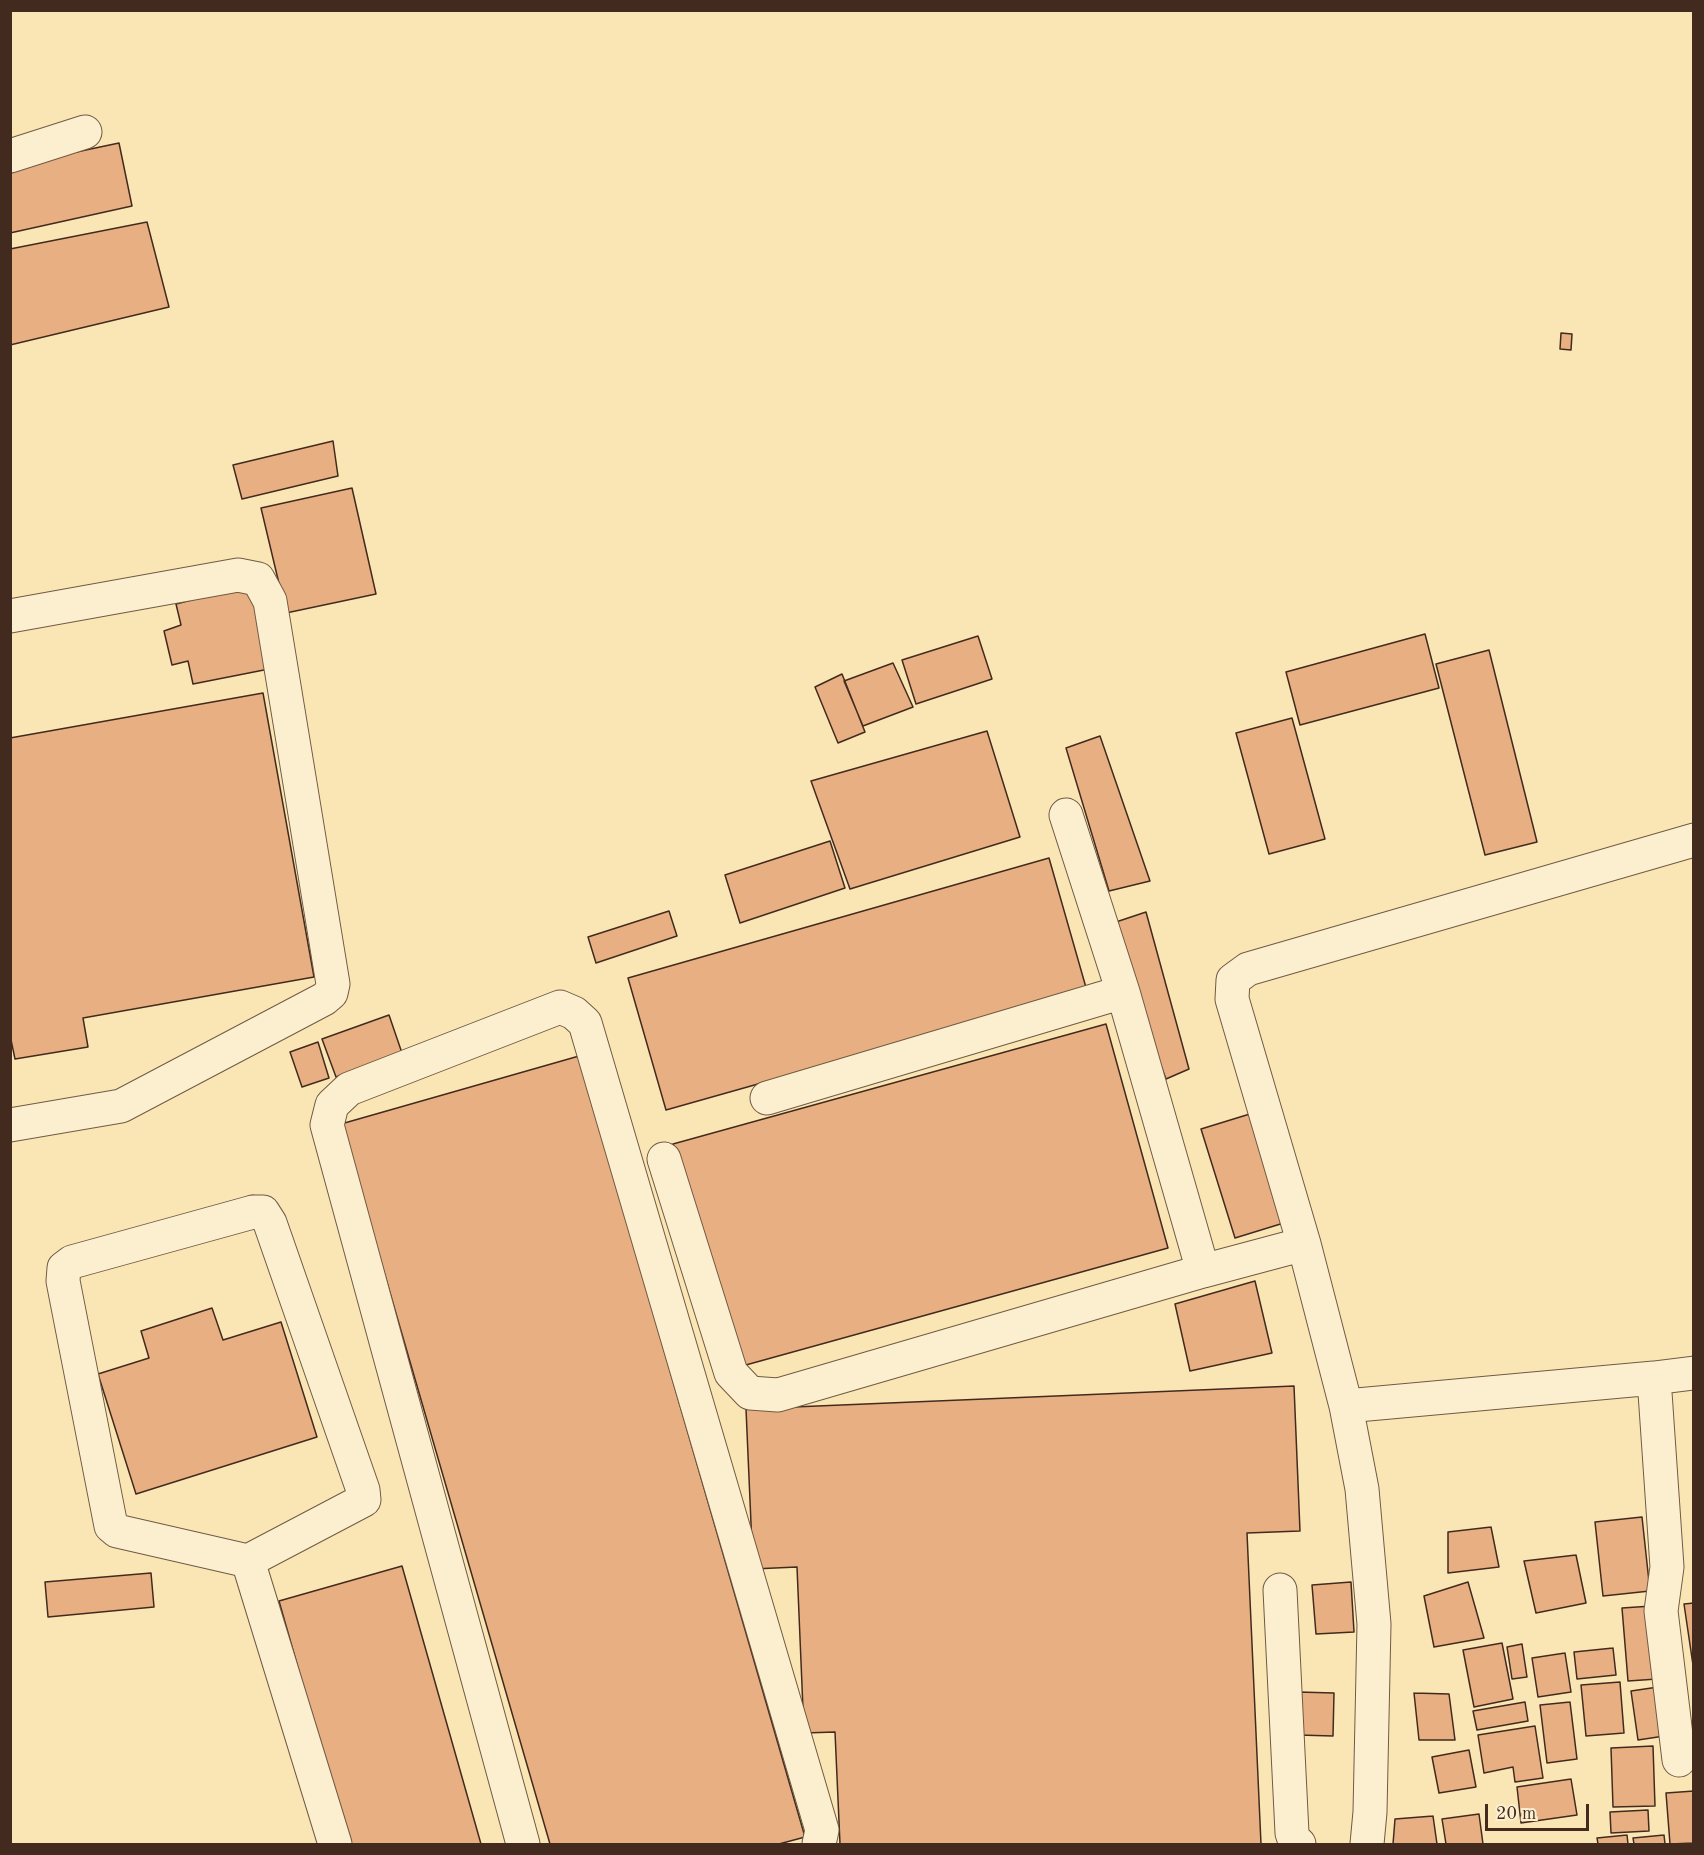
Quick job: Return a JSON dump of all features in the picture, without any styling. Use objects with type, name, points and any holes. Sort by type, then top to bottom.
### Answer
[{"type":"street","points":[[10,156],[85,132]]},
{"type":"street","points":[[10,616],[238,575],[258,579],[270,601],[333,984],[331,993],[324,999],[120,1106],[10,1125]]},
{"type":"street","points":[[1066,815],[1123,992],[1203,1271]]},
{"type":"street","points":[[1367,1845],[1370,1812],[1374,1624],[1362,1489],[1346,1406],[1304,1244],[1232,999],[1233,980],[1248,969],[1694,840]]},
{"type":"street","points":[[768,1098],[1123,992]]},
{"type":"street","points":[[523,1845],[327,1125],[332,1105],[349,1089],[560,1007],[574,1013],[585,1023],[822,1830],[819,1845]]},
{"type":"street","points":[[664,1159],[731,1373],[750,1393],[778,1395],[1203,1271],[1304,1244]]},
{"type":"street","points":[[253,1212],[263,1212],[270,1223],[363,1490],[364,1500],[248,1561],[117,1531],[111,1526],[63,1281],[64,1268],[72,1262],[253,1212]]},
{"type":"street","points":[[1346,1406],[1694,1373]]},
{"type":"street","points":[[1654,1378],[1667,1568],[1661,1611],[1679,1760]]},
{"type":"street","points":[[248,1561],[335,1845]]},
{"type":"street","points":[[1280,1590],[1292,1833],[1299,1845]]},
{"type":"building","points":[[119,143],[132,206],[10,233],[10,166]]},
{"type":"building","points":[[147,222],[169,307],[10,345],[10,249]]},
{"type":"building","points":[[1561,333],[1572,334],[1571,350],[1560,349]]},
{"type":"building","points":[[333,441],[338,476],[242,499],[233,465]]},
{"type":"building","points":[[352,488],[376,594],[286,613],[261,508]]},
{"type":"building","points":[[256,583],[274,668],[193,684],[188,661],[172,665],[164,631],[181,625],[176,604]]},
{"type":"building","points":[[1425,634],[1439,688],[1300,725],[1286,672]]},
{"type":"building","points":[[978,636],[992,679],[916,704],[902,660]]},
{"type":"building","points":[[1489,650],[1537,842],[1485,855],[1436,664]]},
{"type":"building","points":[[893,663],[913,707],[863,726],[844,681]]},
{"type":"building","points":[[842,674],[865,732],[838,743],[815,687]]},
{"type":"building","points":[[263,693],[314,977],[83,1018],[88,1047],[15,1059],[10,1035],[10,738]]},
{"type":"building","points":[[1292,718],[1325,839],[1269,854],[1236,733]]},
{"type":"building","points":[[987,731],[1020,837],[850,889],[811,781]]},
{"type":"building","points":[[1100,736],[1150,881],[1109,891],[1066,748]]},
{"type":"building","points":[[830,841],[845,888],[740,923],[725,875]]},
{"type":"building","points":[[1049,858],[1087,991],[666,1110],[628,978]]},
{"type":"building","points":[[669,911],[677,936],[596,963],[588,937]]},
{"type":"building","points":[[1146,912],[1189,1069],[1166,1079],[1107,925]]},
{"type":"building","points":[[389,1015],[402,1053],[336,1077],[322,1039]]},
{"type":"building","points":[[1106,1024],[1168,1248],[735,1368],[673,1144]]},
{"type":"building","points":[[318,1042],[329,1078],[302,1087],[290,1052]]},
{"type":"building","points":[[579,1056],[805,1837],[779,1844],[550,1844],[341,1124]]},
{"type":"building","points":[[1253,1113],[1287,1222],[1235,1238],[1201,1129]]},
{"type":"building","points":[[1255,1281],[1272,1353],[1190,1371],[1175,1304]]},
{"type":"building","points":[[212,1308],[223,1340],[281,1322],[317,1437],[136,1494],[98,1374],[149,1358],[141,1331]]},
{"type":"building","points":[[1294,1386],[1300,1531],[1247,1533],[1261,1844],[840,1844],[835,1732],[804,1733],[797,1567],[753,1569],[746,1409]]},
{"type":"building","points":[[1642,1517],[1650,1591],[1603,1596],[1595,1522]]},
{"type":"building","points":[[1491,1527],[1499,1567],[1448,1573],[1448,1532]]},
{"type":"building","points":[[1576,1555],[1586,1603],[1536,1613],[1524,1561]]},
{"type":"building","points":[[402,1566],[481,1844],[348,1844],[279,1601]]},
{"type":"building","points":[[151,1573],[154,1607],[48,1617],[45,1582]]},
{"type":"building","points":[[1351,1582],[1354,1632],[1316,1634],[1312,1585]]},
{"type":"building","points":[[1468,1582],[1484,1638],[1434,1647],[1424,1596]]},
{"type":"building","points":[[1694,1603],[1694,1672],[1684,1604]]},
{"type":"building","points":[[1652,1606],[1657,1679],[1628,1681],[1622,1608]]},
{"type":"building","points":[[1502,1643],[1513,1699],[1474,1707],[1463,1650]]},
{"type":"building","points":[[1522,1644],[1527,1677],[1512,1679],[1507,1647]]},
{"type":"building","points":[[1613,1648],[1616,1675],[1577,1679],[1574,1652]]},
{"type":"building","points":[[1565,1653],[1571,1692],[1538,1697],[1532,1658]]},
{"type":"building","points":[[1620,1682],[1624,1733],[1586,1736],[1581,1685]]},
{"type":"building","points":[[1665,1686],[1671,1735],[1638,1740],[1631,1691]]},
{"type":"building","points":[[1298,1692],[1334,1693],[1333,1736],[1298,1735]]},
{"type":"building","points":[[1414,1693],[1449,1694],[1455,1740],[1419,1740]]},
{"type":"building","points":[[1525,1702],[1528,1721],[1477,1730],[1473,1711]]},
{"type":"building","points":[[1570,1702],[1577,1759],[1547,1763],[1540,1705]]},
{"type":"building","points":[[1535,1726],[1543,1778],[1515,1782],[1513,1767],[1484,1773],[1478,1735]]},
{"type":"building","points":[[1653,1746],[1655,1806],[1613,1807],[1611,1748]]},
{"type":"building","points":[[1469,1750],[1476,1787],[1439,1793],[1432,1757]]},
{"type":"building","points":[[1571,1779],[1577,1815],[1521,1823],[1517,1787]]},
{"type":"building","points":[[1694,1791],[1694,1843],[1670,1844],[1666,1793]]},
{"type":"building","points":[[1648,1810],[1649,1831],[1611,1833],[1610,1812]]},
{"type":"building","points":[[1479,1814],[1483,1844],[1446,1844],[1442,1819]]},
{"type":"building","points":[[1433,1816],[1437,1844],[1393,1844],[1395,1819]]},
{"type":"building","points":[[1627,1835],[1628,1844],[1598,1844],[1597,1838]]},
{"type":"building","points":[[1664,1835],[1665,1844],[1634,1844],[1633,1838]]}]
